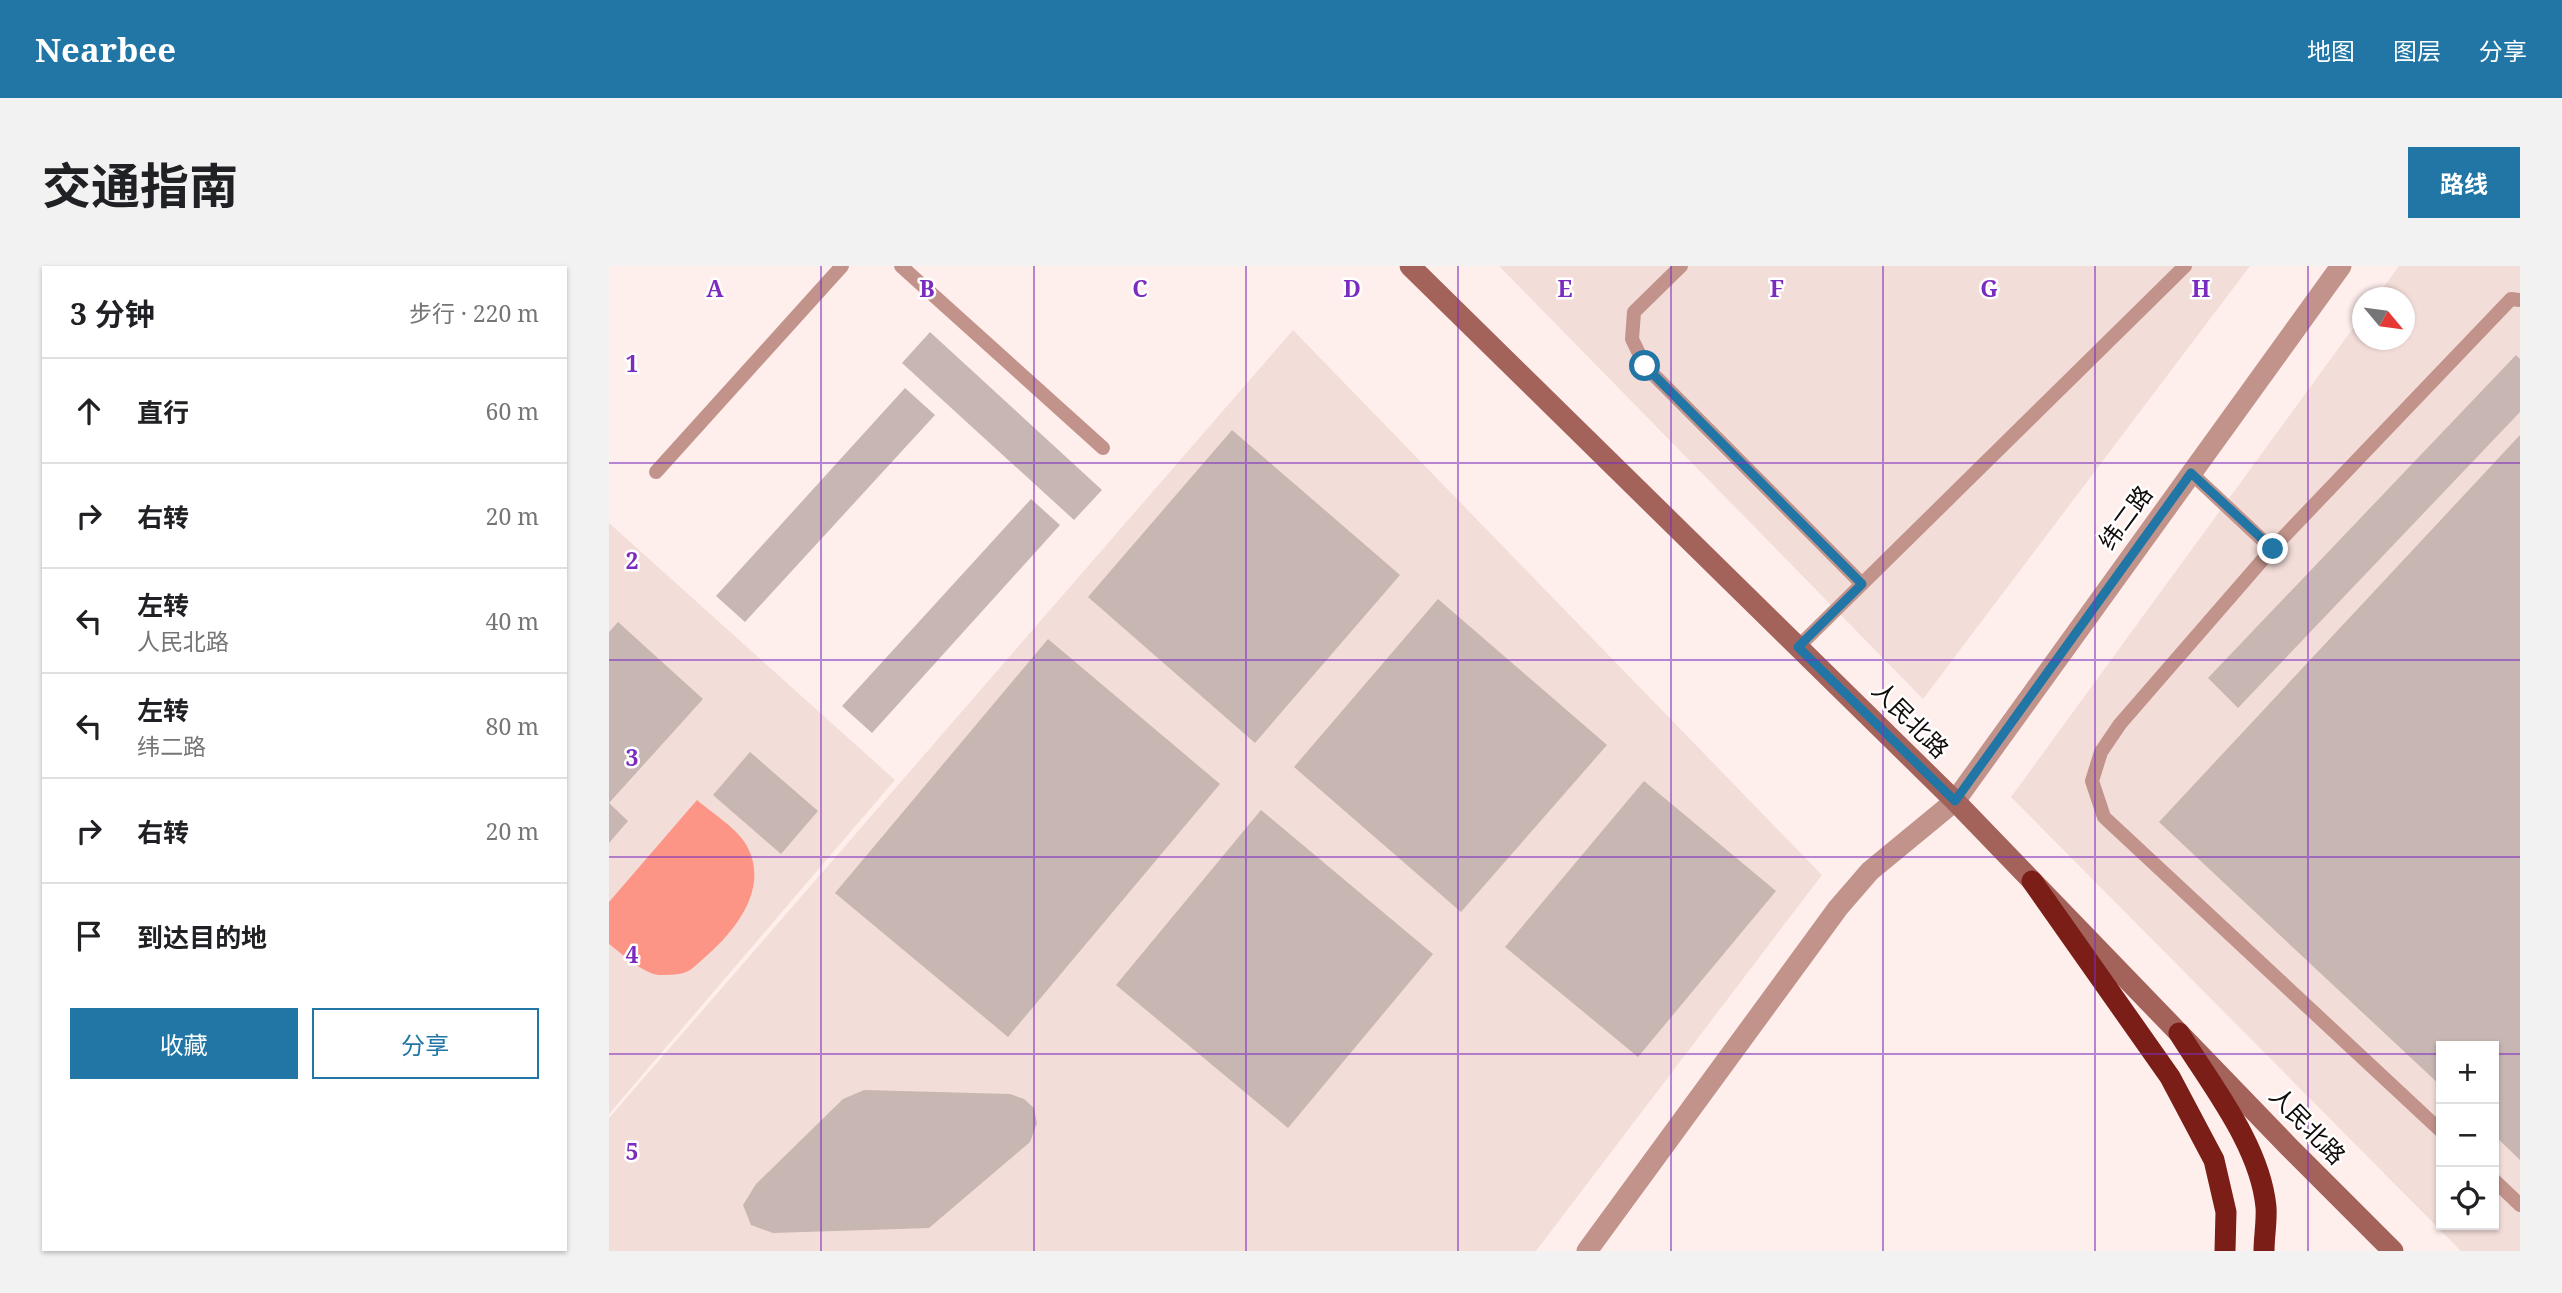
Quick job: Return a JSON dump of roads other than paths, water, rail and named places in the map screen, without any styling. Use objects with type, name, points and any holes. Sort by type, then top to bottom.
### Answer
[{"type":"highway","points":[[2032,881],[2170,1077],[2214,1160],[2226,1212],[2225,1251]]},
{"type":"highway","points":[[2179,1033],[2247,1142],[2259,1174],[2266,1208],[2264,1251]]},
{"type":"main road","name":"人民北路","points":[[1410,266],[1955,801],[2393,1251]]},
{"type":"street","name":"纬二路","points":[[1587,1251],[1838,908],[1870,872],[1955,801],[2341,266]]},
{"type":"lane","points":[[656,472],[842,266]]},
{"type":"lane","points":[[901,266],[1103,448]]},
{"type":"lane","points":[[1681,266],[1635,312],[1632,339],[1645,366],[1862,584]]},
{"type":"lane","points":[[1798,647],[2185,266]]},
{"type":"lane","points":[[2436,1126],[2104,817],[2092,781],[2101,752],[2120,724],[2273,549],[2511,299],[2520,300]]},
{"type":"lane","points":[[2191,473],[2273,549]]},
{"type":"lane","points":[[2499,1185],[2520,1205]]}]
